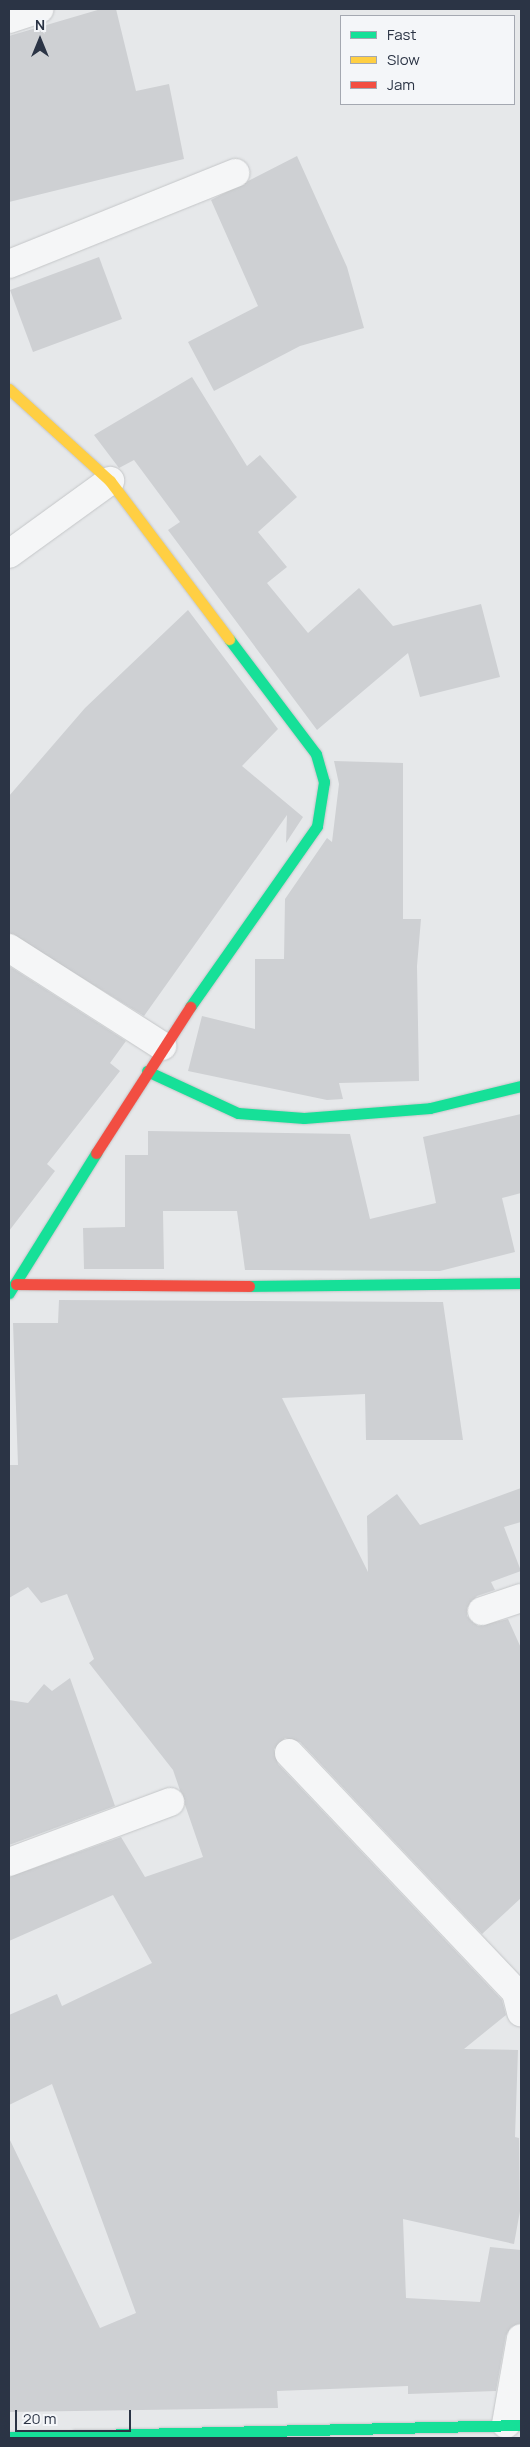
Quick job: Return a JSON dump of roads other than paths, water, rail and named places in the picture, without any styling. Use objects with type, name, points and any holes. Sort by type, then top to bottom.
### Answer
[{"type":"street","points":[[9,19],[40,9]]},
{"type":"street","points":[[9,264],[235,173]]},
{"type":"street","points":[[11,395],[110,481],[316,754],[324,782],[316,826],[162,1046],[12,1289]]},
{"type":"street","points":[[9,554],[110,481]]},
{"type":"street","points":[[9,948],[162,1046]]},
{"type":"street","points":[[147,1071],[238,1113],[304,1118],[430,1108],[521,1086]]},
{"type":"street","points":[[12,1289],[467,1288],[521,1283]]},
{"type":"street","points":[[482,1611],[521,1598]]},
{"type":"street","points":[[289,1752],[516,1992],[521,2012]]},
{"type":"street","points":[[9,1862],[170,1802]]},
{"type":"street","points":[[9,2437],[514,2424],[521,2338]]}]
